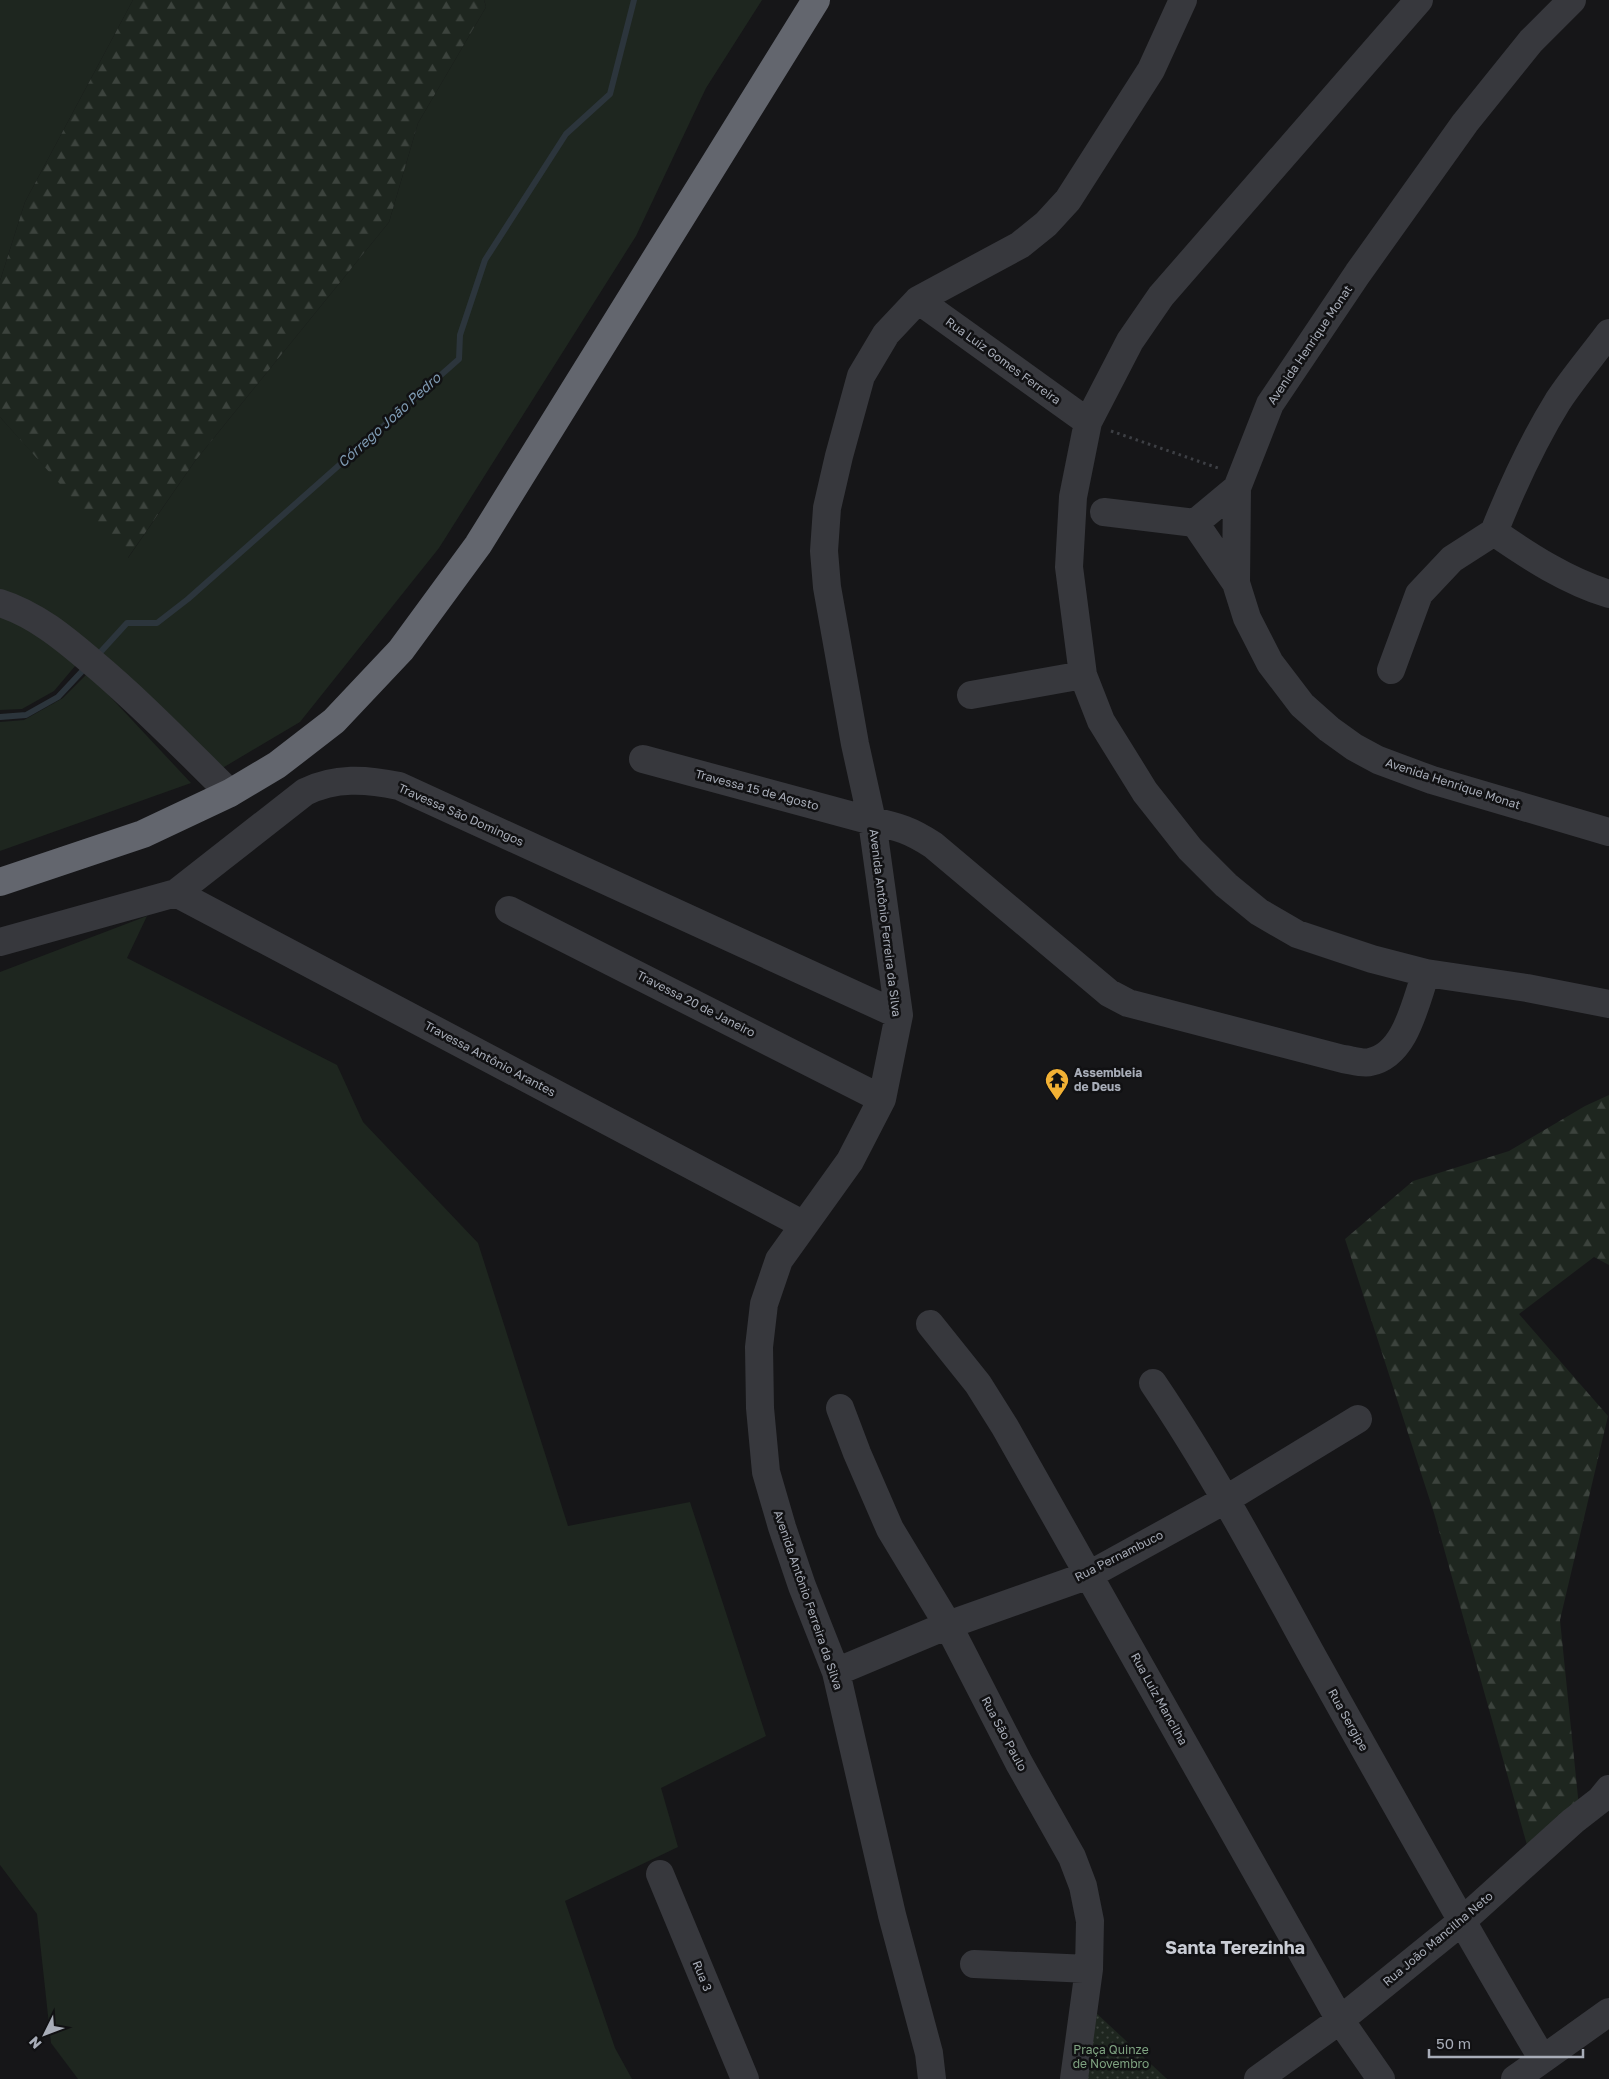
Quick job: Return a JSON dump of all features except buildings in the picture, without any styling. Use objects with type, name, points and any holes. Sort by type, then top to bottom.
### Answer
[{"type":"highway","points":[[0,882],[142,834],[230,793],[277,765],[334,721],[401,650],[478,546],[816,0]]},
{"type":"street","name":"Avenida Antônio Ferreira da Silva","points":[[932,2079],[929,2053],[892,1915],[836,1672],[802,1586],[766,1472],[760,1408],[759,1347],[764,1304],[780,1260],[850,1161],[882,1099],[898,1015],[872,821],[855,744],[827,587],[824,551],[828,508],[839,456],[861,376],[886,334],[918,300],[1020,245],[1046,224],[1068,200],[1152,70],[1183,0]]},
{"type":"street","points":[[1419,0],[1161,296],[1130,341],[1088,422],[1074,497],[1069,567],[1084,675],[1101,721],[1145,792],[1190,849],[1226,885],[1259,912],[1297,934],[1372,959],[1426,973],[1526,988],[1609,1004]]},
{"type":"street","name":"Avenida Henrique Monat","points":[[1572,0],[1531,42],[1465,123],[1358,273],[1270,404],[1238,482],[1236,583],[1247,618],[1270,663],[1302,705],[1329,729],[1354,747],[1378,760],[1432,780],[1609,832]]},
{"type":"street","name":"Rua Luiz Gomes Ferreira","points":[[918,300],[1088,422]]},
{"type":"street","points":[[1391,670],[1419,594],[1452,559],[1494,532],[1514,482],[1538,435],[1559,399],[1609,333]]},
{"type":"street","points":[[1195,523],[1238,482]]},
{"type":"street","points":[[1104,512],[1195,523],[1236,583]]},
{"type":"street","points":[[1494,532],[1539,563],[1596,590],[1609,594]]},
{"type":"street","points":[[0,603],[20,609],[64,638],[120,685],[230,793]]},
{"type":"street","points":[[972,695],[1084,675]]},
{"type":"street","name":"Travessa 15 de Agosto","points":[[642,759],[904,828],[934,845],[1109,993],[1128,1003],[1343,1059],[1369,1063],[1388,1055],[1402,1039],[1426,973]]},
{"type":"street","name":"Travessa São Domingos","points":[[0,942],[176,893],[305,792],[322,784],[370,780],[399,786],[898,1015]]},
{"type":"street","name":"Travessa Antônio Arantes","points":[[176,893],[804,1225]]},
{"type":"street","name":"Travessa 20 de Janeiro","points":[[509,910],[882,1099]]},
{"type":"street","name":"Rua Luiz Mancilha","points":[[930,1324],[978,1384],[1005,1427],[1340,2020],[1380,2079]]},
{"type":"street","name":"Rua Sergipe","points":[[1153,1383],[1185,1429],[1461,1922],[1542,2058]]},
{"type":"street","name":"Rua São Paulo","points":[[840,1408],[890,1529],[948,1625],[1019,1763],[1072,1857],[1083,1886],[1090,1921],[1089,1969],[1074,2079]]},
{"type":"street","name":"Rua Pernambuco","points":[[836,1672],[948,1625],[1089,1575],[1225,1500],[1358,1419]]},
{"type":"street","name":"Rua João Mancilha Neto","points":[[1258,2079],[1340,2020],[1461,1922],[1600,1800],[1609,1789]]},
{"type":"street","name":"Rua 3","points":[[660,1874],[744,2079]]},
{"type":"street","points":[[974,1964],[1089,1969]]},
{"type":"street","points":[[1515,2079],[1609,2012]]},
{"type":"path","points":[[1088,422],[1238,482]]},
{"type":"green space","points":[[0,0],[133,0],[25,202],[0,281]]},
{"type":"green space","points":[[133,0],[484,0],[486,7],[418,123],[389,222],[195,461],[127,559],[0,417],[0,281],[25,202]]},
{"type":"green space","points":[[484,0],[762,0],[706,88],[636,236],[439,548],[300,722],[214,773],[92,646],[54,691],[22,709],[0,710],[0,417],[128,558],[195,461],[389,222],[418,123],[486,7]]},
{"type":"green space","points":[[88,673],[191,783],[0,851],[0,722],[24,720],[63,698]]},
{"type":"green space","points":[[147,916],[127,958],[337,1065],[363,1122],[478,1243],[568,1526],[690,1502],[766,1736],[661,1788],[678,1847],[565,1901],[615,2048],[632,2079],[78,2079],[51,2043],[37,1914],[0,1865],[0,972]]},
{"type":"green space","points":[[1609,1095],[1609,1265],[1594,1257],[1519,1314],[1608,1416],[1560,1620],[1579,1807],[1527,1845],[1434,1513],[1345,1239],[1413,1181],[1509,1151],[1585,1106]]},
{"type":"green space","name":"Praça Quinze de Novembro","points":[[1094,2011],[1167,2079],[1084,2079]]},
{"type":"waterway","name":"Córrego João Pedro","points":[[96,657],[127,623],[157,623],[188,599],[459,359],[460,335],[485,260],[566,134],[610,94],[634,0]]},
{"type":"waterway","name":"Córrego João Pedro","points":[[0,717],[26,715],[58,697],[87,666]]},
{"type":"place","name":"Assembleia de Deus","points":[[1057,1101]]},
{"type":"district","name":"Santa Terezinha","points":[[1235,1948]]}]
